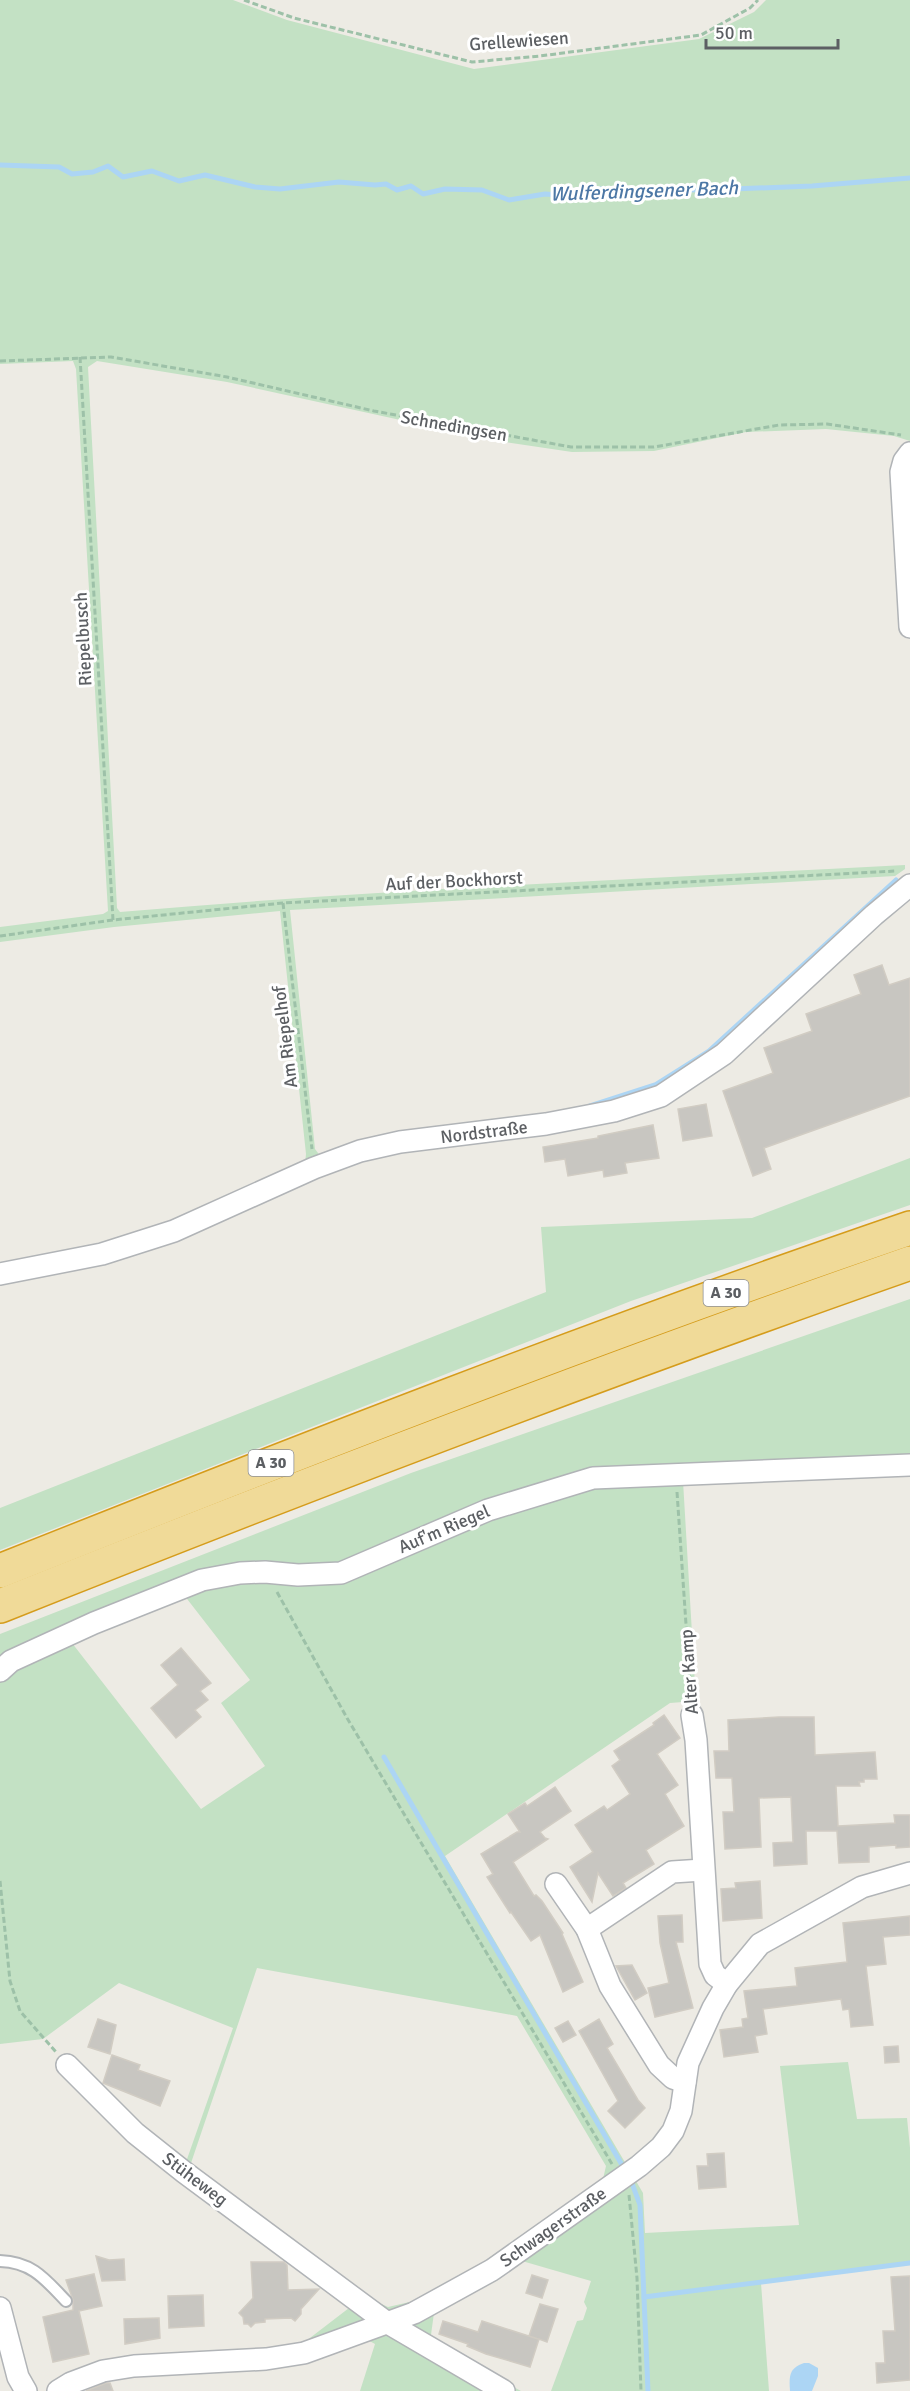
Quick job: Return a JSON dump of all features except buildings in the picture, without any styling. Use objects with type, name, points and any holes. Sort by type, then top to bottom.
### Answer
[{"type":"highway","name":"A 30","points":[[0,1571],[241,1475],[543,1360],[792,1268],[910,1228]]},
{"type":"highway","name":"A 30","points":[[0,1606],[317,1481],[744,1321],[910,1263]]},
{"type":"street","points":[[910,453],[902,468],[907,503],[910,627]]},
{"type":"street","name":"Nordstraße","points":[[0,1274],[102,1254],[174,1231],[314,1168],[360,1151],[400,1142],[546,1124],[614,1111],[660,1096],[724,1054],[874,915],[904,878]]},
{"type":"street","name":"Auf'm Riegel","points":[[0,1671],[11,1661],[94,1623],[202,1580],[240,1573],[265,1572],[298,1575],[341,1573],[488,1510],[593,1478],[910,1465]]},
{"type":"street","name":"Alter Kamp","points":[[692,1715],[696,1740],[710,1964],[715,1975],[727,1984]]},
{"type":"street","points":[[587,1929],[672,1872],[703,1870]]},
{"type":"street","name":"Schwagerstraße","points":[[58,2391],[70,2383],[103,2371],[134,2366],[267,2359],[304,2353],[414,2313],[492,2270],[639,2166],[673,2132],[681,2111],[688,2063],[713,2008],[727,1984],[760,1944],[862,1887],[910,1873]]},
{"type":"street","points":[[556,1884],[587,1929],[610,1986],[658,2065],[673,2078],[685,2082]]},
{"type":"street","name":"Stüheweg","points":[[67,2065],[135,2133],[386,2322],[504,2391]]},
{"type":"street","points":[[0,2308],[18,2377],[26,2391]]},
{"type":"lane","points":[[0,2260],[16,2261],[39,2272],[66,2301]]},
{"type":"path","name":"Grellewiesen","points":[[244,0],[294,18],[472,62],[540,56],[701,35],[750,8],[758,0]]},
{"type":"path","name":"Riepelbusch","points":[[80,357],[113,920]]},
{"type":"path","name":"Schnedingsen","points":[[0,361],[111,357],[227,377],[374,411],[571,447],[654,447],[779,425],[827,424],[910,436]]},
{"type":"path","name":"Auf der Bockhorst","points":[[0,936],[113,920],[284,903],[904,878]]},
{"type":"path","name":"Am Riepelhof","points":[[284,903],[314,1168]]},
{"type":"path","name":"Alter Kamp","points":[[675,1475],[692,1715]]},
{"type":"path","points":[[265,1572],[347,1718],[628,2190],[632,2206],[641,2391]]},
{"type":"path","points":[[0,1881],[10,1981],[20,2011],[67,2065]]},
{"type":"green space","points":[[0,0],[233,0],[287,20],[474,69],[699,39],[754,12],[766,0],[910,0],[910,441],[894,436],[826,429],[746,432],[654,451],[572,452],[492,440],[227,382],[97,361],[88,367],[117,908],[120,912],[513,885],[905,865],[905,869],[895,876],[290,910],[315,1149],[321,1157],[305,1164],[306,1154],[280,911],[114,927],[0,942],[0,927],[103,914],[108,911],[76,369],[73,361],[0,364]]},
{"type":"green space","points":[[910,1158],[910,1205],[631,1301],[0,1550],[0,1508],[546,1292],[541,1227],[752,1218]]},
{"type":"green space","points":[[910,1299],[910,1472],[683,1481],[696,1701],[670,1703],[445,1856],[643,2193],[645,2233],[799,2225],[780,2066],[848,2062],[857,2119],[907,2118],[910,2148],[910,2264],[761,2283],[769,2391],[551,2391],[577,2321],[583,2320],[587,2308],[584,2302],[591,2281],[522,2261],[459,2301],[434,2313],[430,2342],[521,2391],[360,2391],[375,2344],[364,2338],[307,2363],[306,2341],[349,2308],[269,2246],[179,2182],[233,2028],[119,1983],[43,2039],[0,2044],[0,1634],[411,1473]],"holes":[[[184,1595],[250,1680],[221,1703],[265,1766],[201,1809],[72,1643]],[[257,1968],[517,2016],[606,2166],[603,2179],[460,2278],[414,2301],[388,2307],[377,2302],[190,2166]]]},
{"type":"water","points":[[804,2363],[818,2368],[818,2376],[812,2391],[790,2391],[791,2373],[795,2367]]},
{"type":"waterway","name":"Wulferdingsener Bach","points":[[0,165],[59,167],[72,174],[93,172],[108,166],[123,177],[152,171],[179,181],[205,175],[255,187],[280,189],[339,182],[386,184],[397,190],[411,186],[423,194],[445,189],[482,190],[509,200],[545,194],[571,196],[601,189],[706,190],[812,186],[910,178]]},
{"type":"waterway","points":[[590,1106],[655,1085],[709,1051],[896,880]]},
{"type":"waterway","points":[[384,1757],[625,2170]]},
{"type":"waterway","points":[[630,2178],[640,2205],[648,2391]]},
{"type":"waterway","points":[[644,2297],[910,2263]]}]
